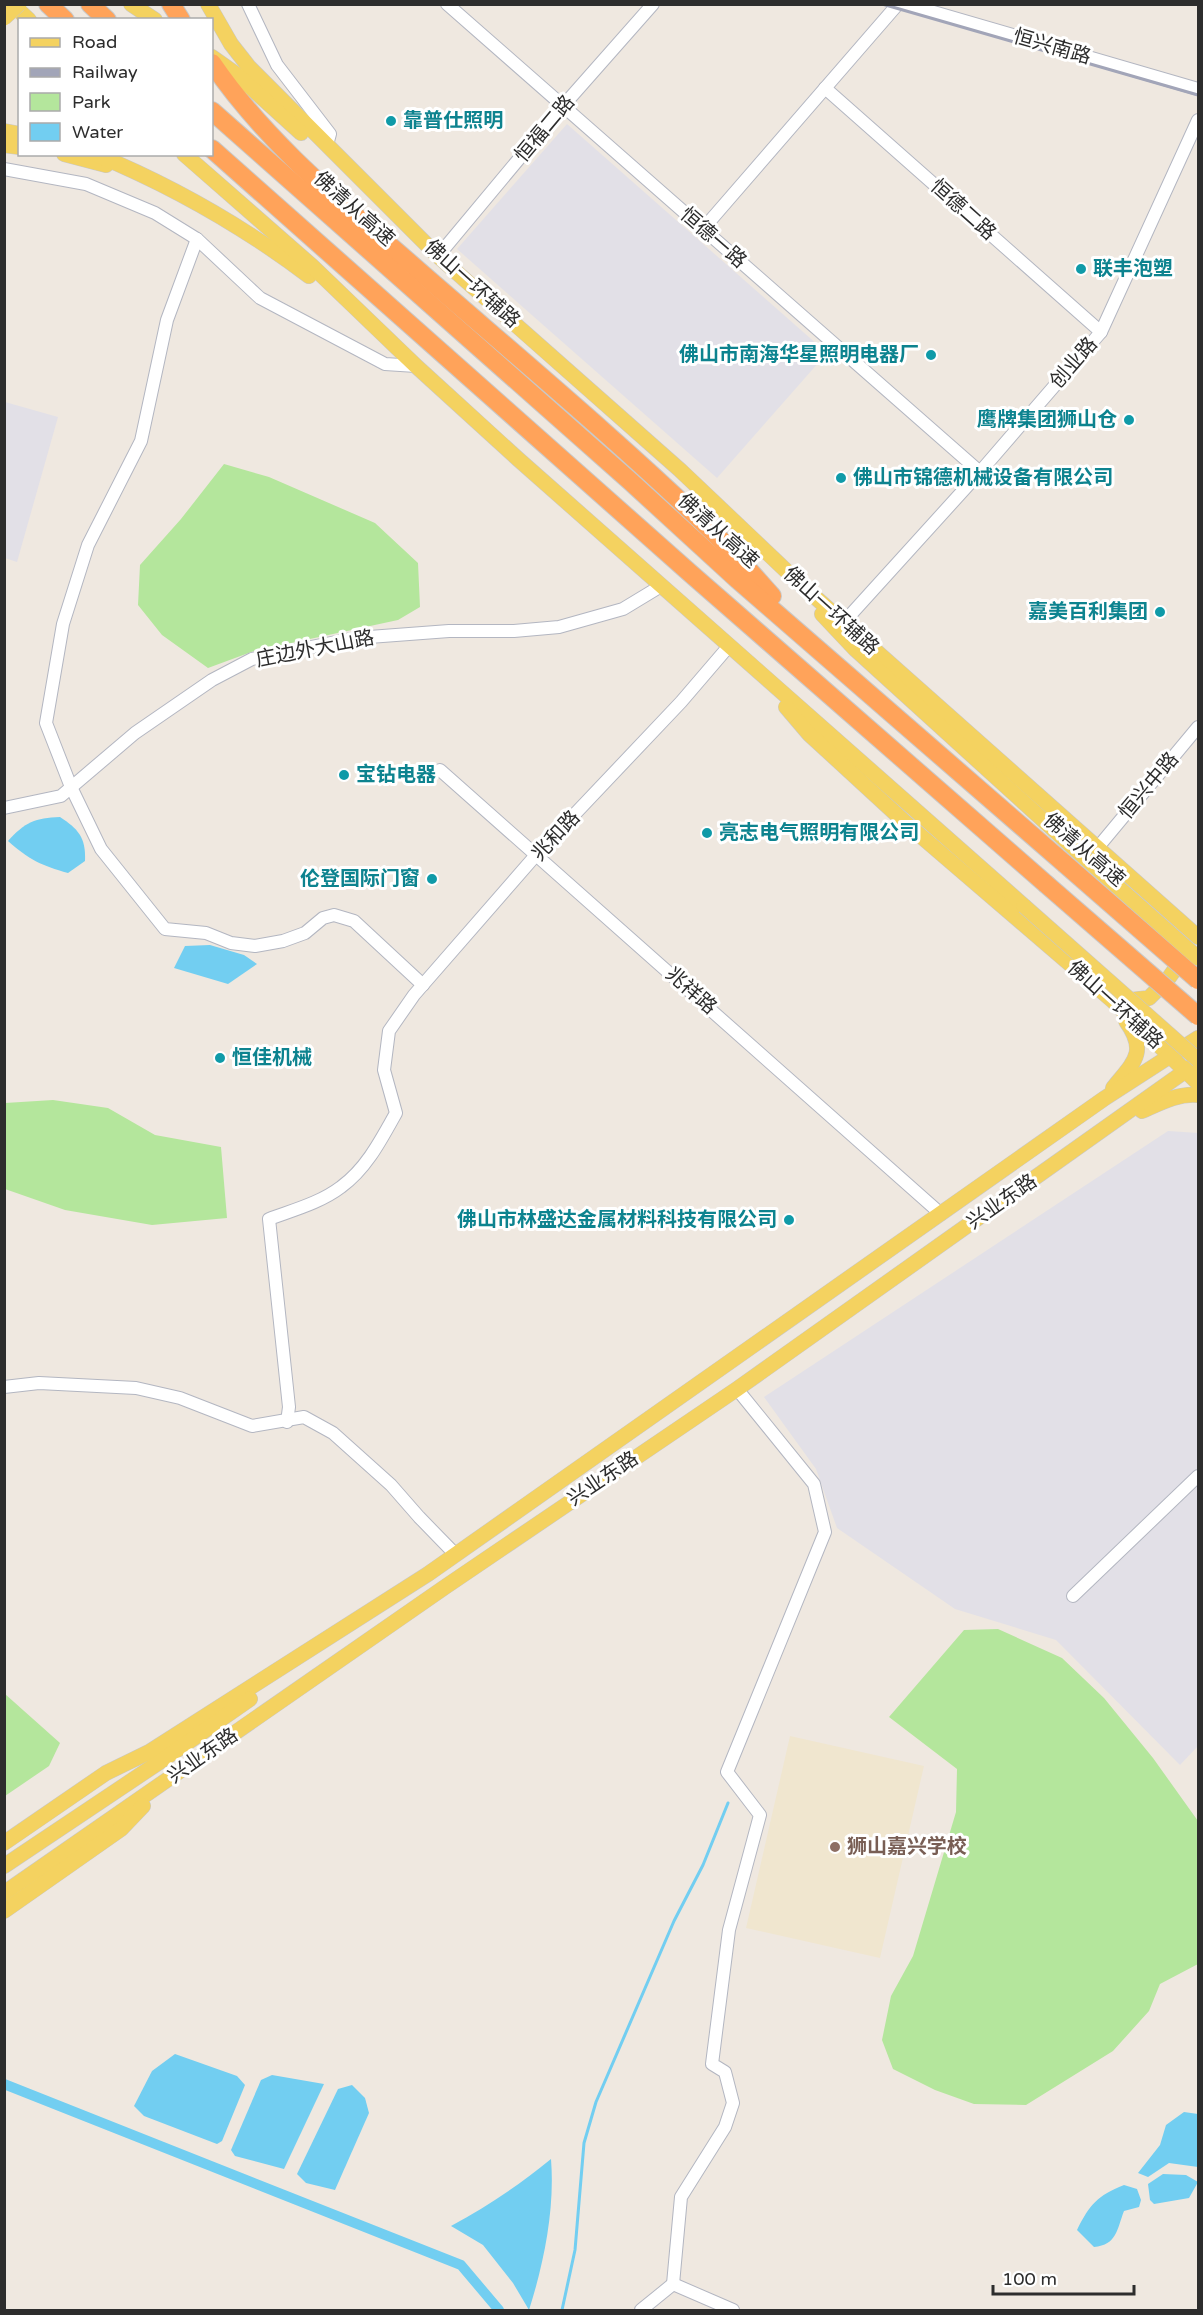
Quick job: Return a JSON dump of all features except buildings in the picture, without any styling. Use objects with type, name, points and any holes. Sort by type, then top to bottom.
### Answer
[{"type":"highway","points":[[48,4],[63,18]]},
{"type":"highway","points":[[90,4],[105,18]]},
{"type":"highway","points":[[171,4],[181,18]]},
{"type":"highway","points":[[213,64],[228,87],[266,129],[327,190],[718,537],[830,659]]},
{"type":"highway","name":"佛清从高速","points":[[213,112],[830,659],[1070,856],[1198,980]]},
{"type":"highway","points":[[213,150],[706,587],[1198,1016]]},
{"type":"main road","points":[[12,4],[27,18]]},
{"type":"main road","points":[[4,18],[19,4]]},
{"type":"main road","points":[[131,4],[153,18]]},
{"type":"main road","points":[[208,4],[231,44],[249,67],[372,192]]},
{"type":"main road","points":[[213,58],[236,74],[372,192]]},
{"type":"main road","points":[[71,156],[146,178]]},
{"type":"main road","points":[[99,156],[210,212],[270,248],[368,320]]},
{"type":"main road","points":[[186,156],[312,266],[368,320]]},
{"type":"main road","name":"佛山一环辅路","points":[[372,192],[438,256],[680,470],[797,581],[1032,790],[1099,846],[1193,933]]},
{"type":"main road","name":"佛山一环辅路","points":[[368,320],[416,366],[768,682],[1198,1061]]},
{"type":"main road","points":[[797,581],[819,611],[855,649],[1070,856],[1198,958]]},
{"type":"main road","name":"佛山一环辅路","points":[[768,682],[809,734],[908,825],[1113,1001],[1172,1057],[1184,1072],[1198,1083]]},
{"type":"main road","points":[[1113,1001],[1143,1000],[1155,993],[1186,954],[1193,933]]},
{"type":"main road","points":[[1105,1098],[1129,1069],[1139,1045],[1133,1030],[1113,1001]]},
{"type":"main road","name":"兴业东路","points":[[4,1843],[106,1773],[149,1752],[428,1574],[1105,1098],[1172,1057],[1198,1038]]},
{"type":"main road","name":"兴业东路","points":[[4,1893],[473,1568],[737,1389],[1198,1061]]},
{"type":"main road","points":[[1109,1126],[1170,1099],[1188,1094],[1198,1095]]},
{"type":"main road","points":[[4,1866],[162,1761],[428,1574]]},
{"type":"main road","points":[[4,1911],[121,1830],[163,1785]]},
{"type":"street","points":[[248,4],[277,65],[330,134],[327,145]]},
{"type":"street","name":"恒德一路","points":[[447,4],[980,472]]},
{"type":"street","name":"恒福二路","points":[[438,256],[563,106],[653,4]]},
{"type":"street","points":[[703,228],[898,4]]},
{"type":"street","name":"恒兴南路","points":[[906,4],[1198,89]]},
{"type":"street","name":"恒德二路","points":[[825,87],[1101,332]]},
{"type":"street","name":"创业路","points":[[844,622],[980,472],[1101,332],[1198,120]]},
{"type":"street","points":[[4,169],[86,184],[155,213],[197,239],[260,298],[385,364],[416,366]]},
{"type":"street","points":[[197,239],[167,320],[141,441],[88,545],[63,624],[46,723],[71,787],[101,849],[165,929],[206,933],[231,943],[255,946],[283,941],[305,933],[323,918],[334,915],[354,921],[423,984]]},
{"type":"street","name":"庄边外大山路","points":[[4,808],[61,796],[135,733],[212,680],[252,659],[356,638],[449,630],[514,631],[559,627],[623,609],[661,586]]},
{"type":"street","name":"兆和路","points":[[287,1422],[290,1407],[269,1219],[311,1204],[342,1187],[375,1151],[396,1113],[384,1070],[389,1031],[423,984],[536,855],[681,702],[729,646]]},
{"type":"street","name":"恒兴中路","points":[[1099,846],[1198,727]]},
{"type":"street","name":"兆祥路","points":[[440,770],[941,1214]]},
{"type":"street","points":[[4,1388],[39,1383],[136,1388],[180,1398],[252,1426],[304,1418],[333,1433],[391,1485],[455,1554]]},
{"type":"street","points":[[641,2310],[673,2284],[681,2197],[725,2127],[733,2103],[725,2072],[712,2064],[729,1930],[760,1815],[727,1772],[825,1532],[814,1484],[737,1389]]},
{"type":"street","points":[[1073,1596],[1198,1476]]},
{"type":"street","points":[[673,2284],[733,2310]]},
{"type":"shaded area","points":[[567,124],[827,353],[717,478],[457,249]]},
{"type":"shaded area","points":[[5,402],[58,417],[17,562],[5,558]]},
{"type":"shaded area","points":[[1168,1131],[1198,1133],[1198,1746],[1180,1765],[1056,1640],[955,1609],[837,1528],[816,1469],[764,1397]]},
{"type":"shaded area","name":"狮山嘉兴学校","points":[[790,1736],[924,1766],[880,1958],[746,1928]]},
{"type":"green space","points":[[224,464],[269,477],[375,523],[418,563],[420,607],[398,620],[254,651],[208,668],[162,635],[138,605],[140,565],[181,519]]},
{"type":"green space","points":[[53,1100],[108,1108],[155,1135],[221,1147],[227,1218],[152,1225],[65,1210],[5,1189],[5,1103]]},
{"type":"green space","points":[[998,1629],[1062,1658],[1104,1698],[1153,1758],[1198,1821],[1198,1964],[1160,1984],[1149,2011],[1113,2051],[1026,2105],[974,2104],[935,2090],[893,2069],[882,2040],[891,1996],[913,1956],[956,1812],[957,1769],[889,1717],[964,1630]]},
{"type":"green space","points":[[5,1694],[60,1743],[49,1766],[5,1796]]},
{"type":"water","points":[[60,817],[80,834],[85,853],[85,861],[68,873],[36,861],[8,841],[31,822]]},
{"type":"water","points":[[210,945],[244,955],[257,964],[228,984],[174,968],[185,946]]},
{"type":"water","points":[[175,2054],[237,2076],[245,2085],[222,2141],[217,2144],[144,2116],[134,2106],[152,2071]]},
{"type":"water","points":[[272,2075],[324,2084],[284,2169],[235,2156],[231,2150],[261,2080]]},
{"type":"water","points":[[352,2085],[365,2098],[369,2113],[335,2190],[306,2183],[297,2174],[338,2089]]},
{"type":"water","points":[[1184,2112],[1198,2114],[1198,2167],[1169,2163],[1148,2177],[1138,2173],[1160,2145],[1166,2125]]},
{"type":"water","points":[[551,2159],[550,2216],[539,2274],[529,2310],[513,2283],[483,2245],[451,2226],[503,2195]]},
{"type":"water","points":[[1163,2174],[1186,2175],[1198,2182],[1189,2198],[1154,2204],[1150,2200],[1148,2184]]},
{"type":"water","points":[[1124,2185],[1137,2189],[1141,2200],[1139,2207],[1124,2211],[1112,2239],[1102,2246],[1094,2247],[1077,2230],[1095,2202]]},
{"type":"waterway","points":[[562,2310],[575,2250],[584,2143],[596,2102],[674,1921],[703,1865],[728,1803]]},
{"type":"waterway","points":[[4,2084],[461,2265],[499,2310]]},
{"type":"railway","points":[[882,4],[1198,95]]},
{"type":"place","name":"靠普仕照明","points":[[391,121]]},
{"type":"place","name":"联丰泡塑","points":[[1081,269]]},
{"type":"place","name":"佛山市南海华星照明电器厂","points":[[931,355]]},
{"type":"place","name":"鹰牌集团狮山仓","points":[[1129,420]]},
{"type":"place","name":"佛山市锦德机械设备有限公司","points":[[841,478]]},
{"type":"place","name":"嘉美百利集团","points":[[1160,612]]},
{"type":"place","name":"宝钻电器","points":[[344,775]]},
{"type":"place","name":"亮志电气照明有限公司","points":[[707,833]]},
{"type":"place","name":"伦登国际门窗","points":[[432,879]]},
{"type":"place","name":"恒佳机械","points":[[220,1058]]},
{"type":"place","name":"佛山市林盛达金属材料科技有限公司","points":[[789,1220]]},
{"type":"place","name":"狮山嘉兴学校","points":[[835,1847]]}]
